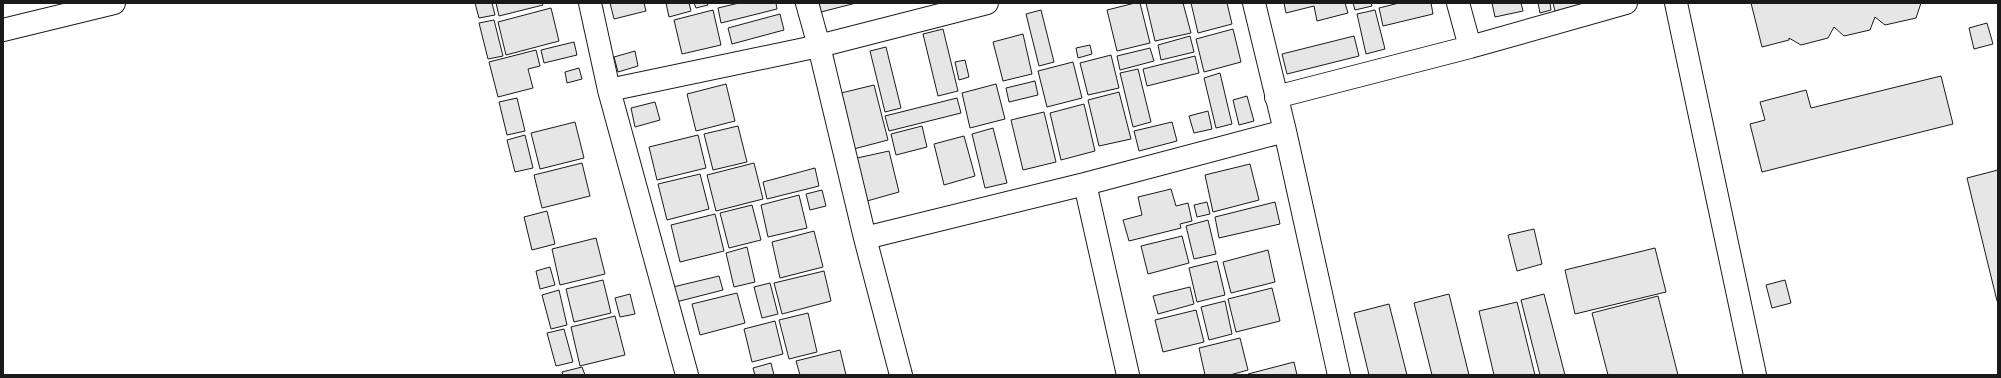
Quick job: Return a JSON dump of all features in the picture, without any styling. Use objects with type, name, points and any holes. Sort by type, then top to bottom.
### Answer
[{"type":"street","points":[[3,30],[114,3]]},
{"type":"street","points":[[590,3],[609,90],[687,375]]},
{"type":"street","points":[[807,3],[819,46],[865,238],[901,375]]},
{"type":"street","points":[[609,90],[819,46],[987,3]]},
{"type":"street","points":[[1254,3],[1285,131],[1339,375]]},
{"type":"street","points":[[1458,3],[1470,47]]},
{"type":"street","points":[[1276,97],[1470,47],[1626,3]]},
{"type":"street","points":[[1676,3],[1755,375]]},
{"type":"street","points":[[865,238],[1085,184],[1285,131]]},
{"type":"street","points":[[1085,184],[1128,375]]},
{"type":"building","points":[[475,3],[492,3],[495,15],[479,18]]},
{"type":"building","points":[[496,3],[542,3],[543,5],[499,16]]},
{"type":"building","points":[[610,3],[644,3],[646,11],[614,19]]},
{"type":"building","points":[[666,3],[689,3],[691,11],[669,17]]},
{"type":"building","points":[[694,3],[707,3],[708,5],[696,8]]},
{"type":"building","points":[[739,3],[776,3],[777,9],[721,23],[718,8]]},
{"type":"building","points":[[819,3],[856,3],[821,12]]},
{"type":"building","points":[[1140,3],[1150,43],[1117,51],[1107,10]]},
{"type":"building","points":[[1146,3],[1183,3],[1191,33],[1155,41]]},
{"type":"building","points":[[1191,3],[1227,3],[1232,24],[1198,33]]},
{"type":"building","points":[[1284,3],[1345,3],[1348,13],[1317,21],[1314,6],[1286,13]]},
{"type":"building","points":[[1353,3],[1371,3],[1372,6],[1355,10]]},
{"type":"building","points":[[1399,3],[1431,3],[1433,14],[1383,26],[1379,8]]},
{"type":"building","points":[[1492,3],[1521,3],[1523,11],[1495,17]]},
{"type":"building","points":[[1538,3],[1550,3],[1551,10],[1540,13]]},
{"type":"building","points":[[1553,3],[1587,3],[1555,11]]},
{"type":"building","points":[[1751,3],[1921,3],[1916,18],[1885,25],[1875,17],[1870,30],[1844,36],[1834,27],[1828,38],[1801,45],[1789,38],[1789,40],[1762,47]]},
{"type":"building","points":[[551,8],[559,41],[506,55],[498,22]]},
{"type":"building","points":[[713,10],[721,45],[682,54],[674,20]]},
{"type":"building","points":[[1041,10],[1054,62],[1039,66],[1026,14]]},
{"type":"building","points":[[1375,10],[1385,49],[1366,54],[1357,14]]},
{"type":"building","points":[[780,14],[784,30],[732,44],[728,28]]},
{"type":"building","points":[[494,20],[503,56],[488,59],[479,23]]},
{"type":"building","points":[[1987,23],[1993,44],[1974,49],[1969,28]]},
{"type":"building","points":[[943,29],[958,91],[938,96],[923,34]]},
{"type":"building","points":[[1233,29],[1241,62],[1204,72],[1196,39]]},
{"type":"building","points":[[1023,34],[1032,74],[1003,81],[993,42]]},
{"type":"building","points":[[1190,36],[1194,52],[1161,60],[1158,45]]},
{"type":"building","points":[[1354,36],[1359,56],[1287,74],[1282,54]]},
{"type":"building","points":[[574,42],[577,55],[544,63],[541,50]]},
{"type":"building","points":[[1090,45],[1092,54],[1078,58],[1076,48]]},
{"type":"building","points":[[886,47],[901,108],[885,112],[870,51]]},
{"type":"building","points":[[1150,48],[1154,61],[1120,70],[1117,56]]},
{"type":"building","points":[[536,50],[540,66],[528,69],[533,88],[498,97],[489,62]]},
{"type":"building","points":[[635,51],[638,66],[618,72],[614,57]]},
{"type":"building","points":[[1111,55],[1119,88],[1088,95],[1080,63]]},
{"type":"building","points":[[1195,56],[1199,73],[1147,86],[1143,69]]},
{"type":"building","points":[[965,60],[969,77],[959,80],[955,62]]},
{"type":"building","points":[[1073,62],[1082,98],[1047,107],[1038,71]]},
{"type":"building","points":[[579,68],[582,79],[567,83],[565,72]]},
{"type":"building","points":[[1138,69],[1151,122],[1133,127],[1120,73]]},
{"type":"building","points":[[1220,73],[1232,124],[1216,128],[1204,78]]},
{"type":"building","points":[[1941,76],[1953,124],[1762,172],[1750,124],[1765,120],[1760,102],[1806,90],[1811,108]]},
{"type":"building","points":[[1035,81],[1038,95],[1009,102],[1006,88]]},
{"type":"building","points":[[726,84],[735,121],[696,131],[687,94]]},
{"type":"building","points":[[996,84],[1005,119],[970,128],[962,93]]},
{"type":"building","points":[[874,85],[888,140],[850,150],[837,94]]},
{"type":"building","points":[[1119,92],[1131,139],[1099,146],[1088,100]]},
{"type":"building","points":[[1247,96],[1254,121],[1239,125],[1233,100]]},
{"type":"building","points":[[517,98],[525,131],[507,135],[499,102]]},
{"type":"building","points":[[957,98],[961,113],[889,131],[885,116]]},
{"type":"building","points":[[655,102],[660,120],[635,127],[631,108]]},
{"type":"building","points":[[1084,104],[1095,151],[1061,160],[1050,113]]},
{"type":"building","points":[[1208,111],[1212,129],[1194,133],[1189,116]]},
{"type":"building","points":[[1044,112],[1056,162],[1023,170],[1011,120]]},
{"type":"building","points":[[575,122],[584,158],[540,169],[531,133]]},
{"type":"building","points":[[1172,122],[1177,141],[1139,151],[1134,131]]},
{"type":"building","points":[[738,126],[747,162],[713,170],[704,134]]},
{"type":"building","points":[[922,126],[927,147],[896,155],[891,134]]},
{"type":"building","points":[[993,128],[1007,183],[985,188],[972,134]]},
{"type":"building","points":[[525,135],[533,168],[515,172],[507,140]]},
{"type":"building","points":[[698,135],[706,168],[657,180],[649,147]]},
{"type":"building","points":[[964,136],[975,176],[944,185],[934,144]]},
{"type":"building","points":[[889,151],[899,192],[867,201],[857,158]]},
{"type":"building","points":[[582,163],[590,196],[542,208],[534,175]]},
{"type":"building","points":[[754,163],[763,199],[716,211],[707,175]]},
{"type":"building","points":[[1250,164],[1259,200],[1213,212],[1205,175]]},
{"type":"building","points":[[815,168],[819,186],[767,199],[763,182]]},
{"type":"building","points":[[1998,170],[1998,300],[1997,301],[1967,178]]},
{"type":"building","points":[[700,174],[709,209],[667,220],[658,184]]},
{"type":"building","points":[[1171,189],[1176,206],[1188,203],[1192,221],[1180,224],[1181,228],[1129,241],[1123,220],[1142,215],[1138,197]]},
{"type":"building","points":[[822,190],[826,206],[810,210],[806,194]]},
{"type":"building","points":[[799,195],[807,228],[768,237],[761,205]]},
{"type":"building","points":[[1207,202],[1210,214],[1197,217],[1194,205]]},
{"type":"building","points":[[1275,202],[1280,224],[1219,238],[1215,217]]},
{"type":"building","points":[[752,205],[761,240],[729,248],[720,213]]},
{"type":"building","points":[[547,211],[555,244],[532,250],[524,217]]},
{"type":"building","points":[[715,214],[724,251],[680,262],[671,225]]},
{"type":"building","points":[[1208,220],[1216,254],[1194,259],[1186,226]]},
{"type":"building","points":[[1534,229],[1542,264],[1517,271],[1508,235]]},
{"type":"building","points":[[814,231],[823,267],[780,278],[772,242]]},
{"type":"building","points":[[1182,236],[1189,263],[1148,274],[1141,246]]},
{"type":"building","points":[[596,238],[605,274],[560,285],[552,249]]},
{"type":"building","points":[[747,247],[755,282],[734,287],[726,253]]},
{"type":"building","points":[[1655,248],[1666,292],[1575,314],[1565,270]]},
{"type":"building","points":[[1268,250],[1275,282],[1231,293],[1223,262]]},
{"type":"building","points":[[1217,261],[1225,295],[1197,302],[1189,268]]},
{"type":"building","points":[[550,267],[555,285],[540,289],[536,271]]},
{"type":"building","points":[[824,271],[831,301],[782,314],[774,283]]},
{"type":"building","points":[[719,276],[723,290],[676,302],[673,287]]},
{"type":"building","points":[[603,280],[611,313],[574,322],[566,289]]},
{"type":"building","points":[[1785,280],[1791,303],[1772,308],[1766,285]]},
{"type":"building","points":[[770,283],[778,314],[762,318],[754,287]]},
{"type":"building","points":[[1190,287],[1194,304],[1158,314],[1153,296]]},
{"type":"building","points":[[1272,288],[1280,321],[1236,332],[1228,299]]},
{"type":"building","points":[[559,290],[567,325],[551,329],[542,295]]},
{"type":"building","points":[[737,293],[745,323],[700,335],[692,304]]},
{"type":"building","points":[[630,294],[635,314],[620,317],[615,298]]},
{"type":"building","points":[[1449,294],[1469,375],[1432,375],[1414,303]]},
{"type":"building","points":[[1544,294],[1565,375],[1540,375],[1521,300]]},
{"type":"building","points":[[1658,296],[1678,375],[1608,375],[1592,313]]},
{"type":"building","points":[[1225,301],[1232,334],[1209,340],[1201,307]]},
{"type":"building","points":[[1517,302],[1535,375],[1494,375],[1479,311]]},
{"type":"building","points":[[1389,304],[1407,375],[1369,375],[1354,313]]},
{"type":"building","points":[[1196,310],[1204,342],[1163,352],[1155,320]]},
{"type":"building","points":[[808,313],[817,352],[789,359],[779,320]]},
{"type":"building","points":[[615,316],[625,355],[580,366],[571,327]]},
{"type":"building","points":[[775,321],[783,354],[752,362],[744,329]]},
{"type":"building","points":[[564,329],[573,362],[556,366],[547,333]]},
{"type":"building","points":[[1240,338],[1248,370],[1230,375],[1205,375],[1199,348]]},
{"type":"building","points":[[840,350],[846,375],[800,375],[796,361]]},
{"type":"building","points":[[1294,362],[1297,375],[1248,375],[1248,374]]},
{"type":"building","points":[[771,363],[774,375],[755,375],[753,368]]},
{"type":"building","points":[[582,367],[585,375],[563,375],[562,372]]}]
